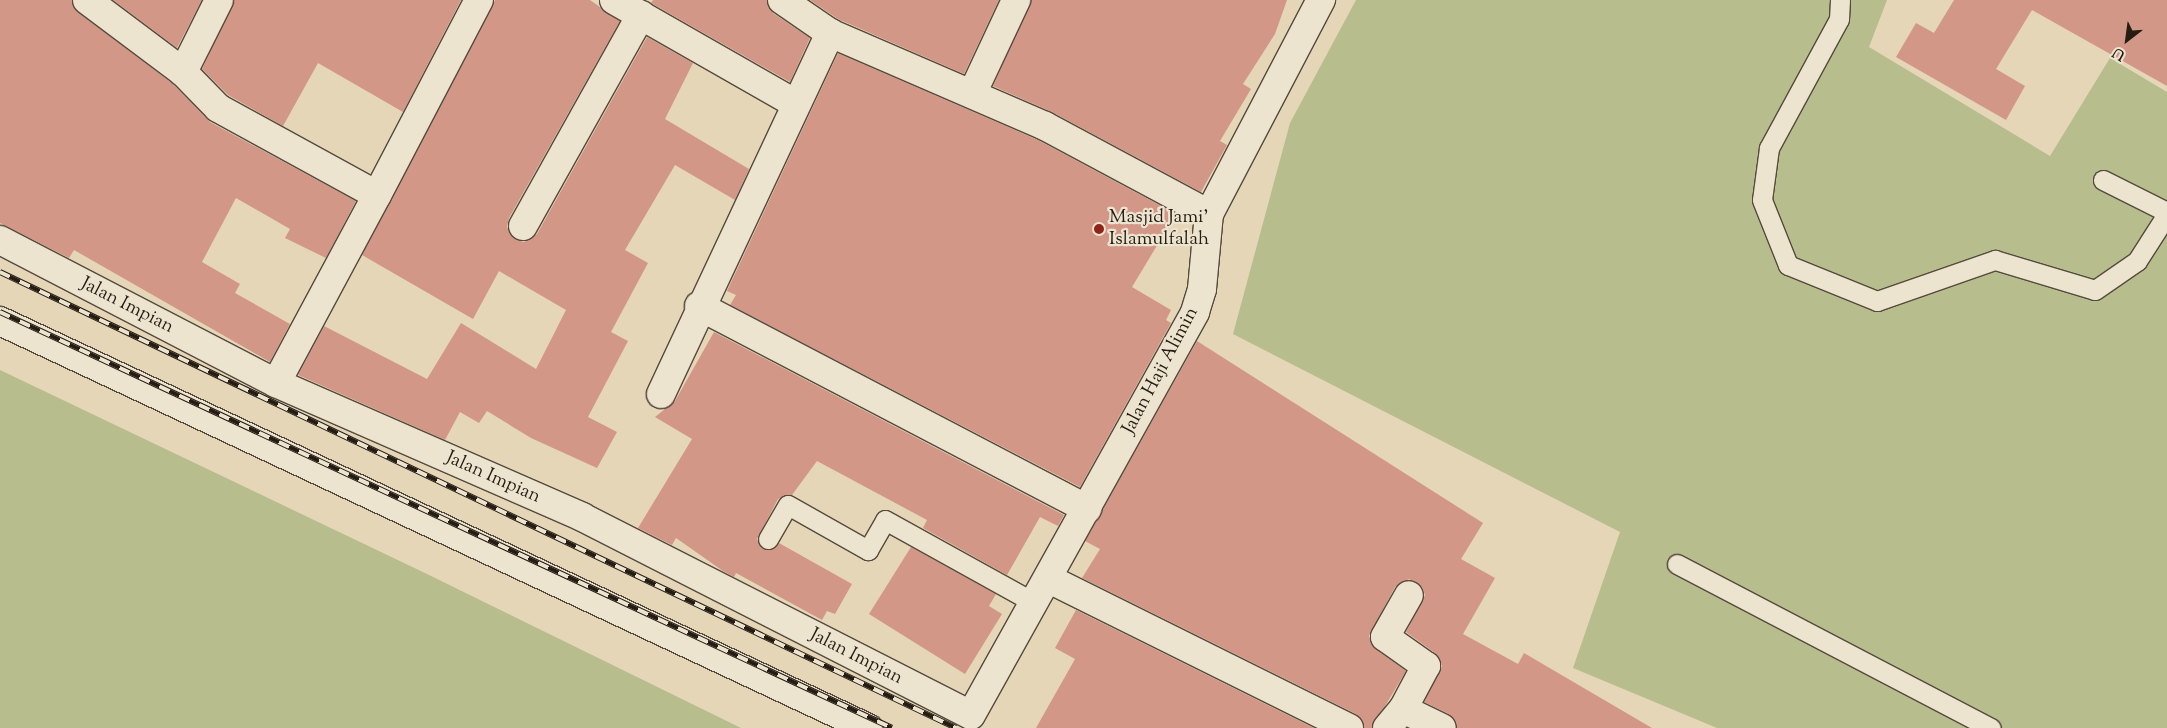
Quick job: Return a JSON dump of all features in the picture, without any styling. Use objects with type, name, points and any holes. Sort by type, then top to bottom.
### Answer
[{"type":"street","points":[[87,0],[183,72],[218,108],[377,195]]},
{"type":"street","points":[[183,72],[220,0]]},
{"type":"street","points":[[276,383],[479,0]]},
{"type":"street","points":[[614,0],[796,104]]},
{"type":"street","points":[[782,0],[830,33],[973,92],[1209,214]]},
{"type":"street","points":[[973,92],[1016,0]]},
{"type":"street","name":"Jalan Haji Alimin","points":[[975,715],[1195,312],[1202,289],[1209,214],[1316,1]]},
{"type":"street","points":[[523,226],[641,15]]},
{"type":"street","points":[[661,394],[683,351],[699,306],[830,33]]},
{"type":"street","name":"Jalan Impian","points":[[0,240],[276,383],[582,517],[975,715]]},
{"type":"street","points":[[699,306],[1087,509]]},
{"type":"street","points":[[0,321],[868,728]]},
{"type":"street","points":[[1049,579],[1349,728]]},
{"type":"street","points":[[1408,595],[1385,637],[1426,666],[1395,718],[1442,728]]},
{"type":"lane","points":[[1840,0],[1839,19],[1769,148],[1762,200],[1788,265],[1877,301],[1994,260],[2095,290],[2137,261],[2167,213],[2103,180]]},
{"type":"lane","points":[[768,539],[788,505],[868,550],[885,520],[1035,603]]},
{"type":"lane","points":[[1677,564],[1991,728]]},
{"type":"green space","points":[[1356,0],[1887,0],[1869,47],[2050,156],[2110,58],[2167,92],[2167,728],[1717,728],[1573,668],[1620,532],[1233,334],[1290,123]]},
{"type":"green space","points":[[0,370],[427,574],[741,728],[0,728]]},
{"type":"building","points":[[0,0],[72,0],[78,12],[173,84],[210,122],[356,201],[326,258],[285,238],[290,229],[236,198],[202,262],[240,284],[235,293],[290,324],[270,362],[74,250],[69,258],[0,223]]},
{"type":"building","points":[[113,0],[202,0],[177,48]]},
{"type":"building","points":[[234,0],[461,0],[403,112],[318,63],[283,126],[228,95],[202,69]]},
{"type":"building","points":[[495,0],[590,0],[620,21],[509,218],[507,227],[515,239],[524,242],[537,234],[647,37],[693,63],[665,119],[749,169],[735,200],[675,165],[625,250],[648,263],[611,332],[628,341],[588,417],[617,432],[597,468],[531,438],[487,411],[479,423],[460,412],[445,440],[298,375],[324,326],[427,379],[461,323],[536,369],[566,310],[499,271],[473,319],[362,255]]},
{"type":"building","points":[[653,0],[767,0],[773,13],[810,38],[790,82],[651,3]]},
{"type":"building","points":[[810,0],[999,0],[964,74],[838,19]]},
{"type":"building","points":[[1031,0],[1287,0],[1275,34],[1243,84],[1251,89],[1220,141],[1227,145],[1201,192],[1052,112],[993,86]]},
{"type":"building","points":[[1954,0],[2167,0],[2167,86],[2032,10],[1996,69],[2025,86],[2006,120],[1896,57],[1916,23],[1934,33]]},
{"type":"building","points":[[838,53],[1038,140],[1176,214],[1132,287],[1171,310],[1166,320],[1171,323],[1080,487],[730,305],[736,295],[727,291]]},
{"type":"building","points":[[714,332],[1064,515],[1058,526],[1040,517],[1007,575],[923,528],[927,520],[817,461],[792,495],[778,499],[757,539],[763,549],[773,549],[779,543],[852,584],[835,614],[827,611],[822,620],[736,573],[734,577],[723,571],[676,538],[672,545],[638,528],[692,439],[655,417],[675,401]]},
{"type":"building","points":[[1197,341],[1483,523],[1461,559],[1495,578],[1463,634],[1518,664],[1524,653],[1652,728],[1457,728],[1449,714],[1424,702],[1442,666],[1435,653],[1406,632],[1425,595],[1422,587],[1409,579],[1395,587],[1369,636],[1376,649],[1406,671],[1372,728],[1364,728],[1356,714],[1082,578],[1100,549],[1085,541]]},
{"type":"building","points":[[911,547],[996,594],[989,606],[1002,614],[965,674],[869,614]]},
{"type":"building","points":[[1076,610],[1314,728],[1036,728],[1075,659],[1055,648]]},
{"type":"railway","points":[[0,272],[956,728]]},
{"type":"railway","points":[[0,312],[892,728]]},
{"type":"place","name":"Masjid Jami' Islamulfalah","points":[[1099,229]]}]
